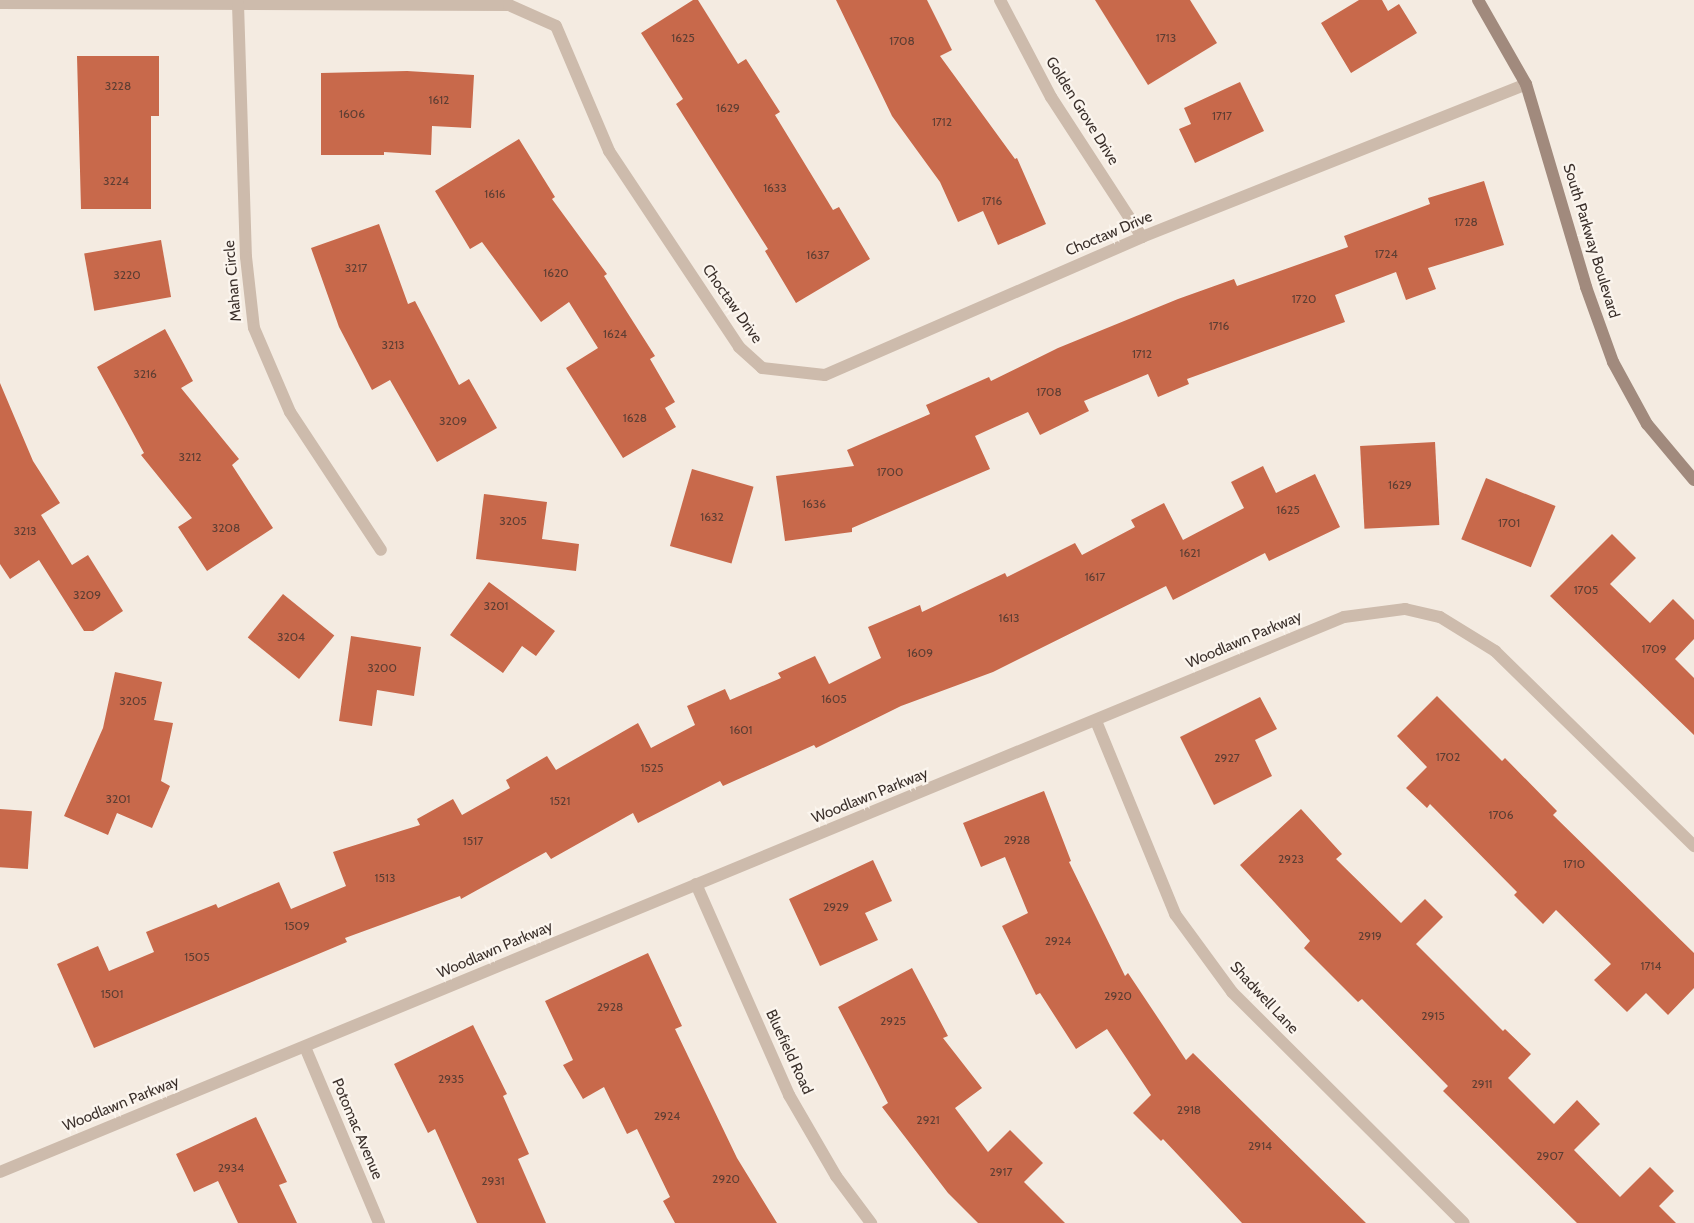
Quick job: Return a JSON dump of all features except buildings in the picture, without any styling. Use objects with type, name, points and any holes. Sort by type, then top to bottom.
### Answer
[{"type":"street","name":"Golden Grove Drive","points":[[1000,0],[1051,97],[1142,237]]},
{"type":"street","name":"South Parkway Boulevard","points":[[1478,0],[1526,84],[1586,287],[1612,362],[1647,424],[1694,480]]},
{"type":"street","name":"Choctaw Drive","points":[[0,3],[509,5],[556,26],[609,150],[739,347],[762,368],[826,375],[1142,237],[1526,84]]},
{"type":"street","name":"Mahan Circle","points":[[238,4],[246,257],[254,328],[290,412],[381,550]]},
{"type":"street","name":"Woodlawn Parkway","points":[[0,1172],[1344,617],[1405,609],[1440,618],[1495,651],[1694,846]]},
{"type":"street","name":"Shadwell Lane","points":[[1096,721],[1175,914],[1232,992],[1464,1223]]},
{"type":"street","name":"Bluefield Road","points":[[696,884],[789,1096],[836,1176],[871,1223]]},
{"type":"street","name":"Potomac Avenue","points":[[305,1047],[379,1223]]}]
